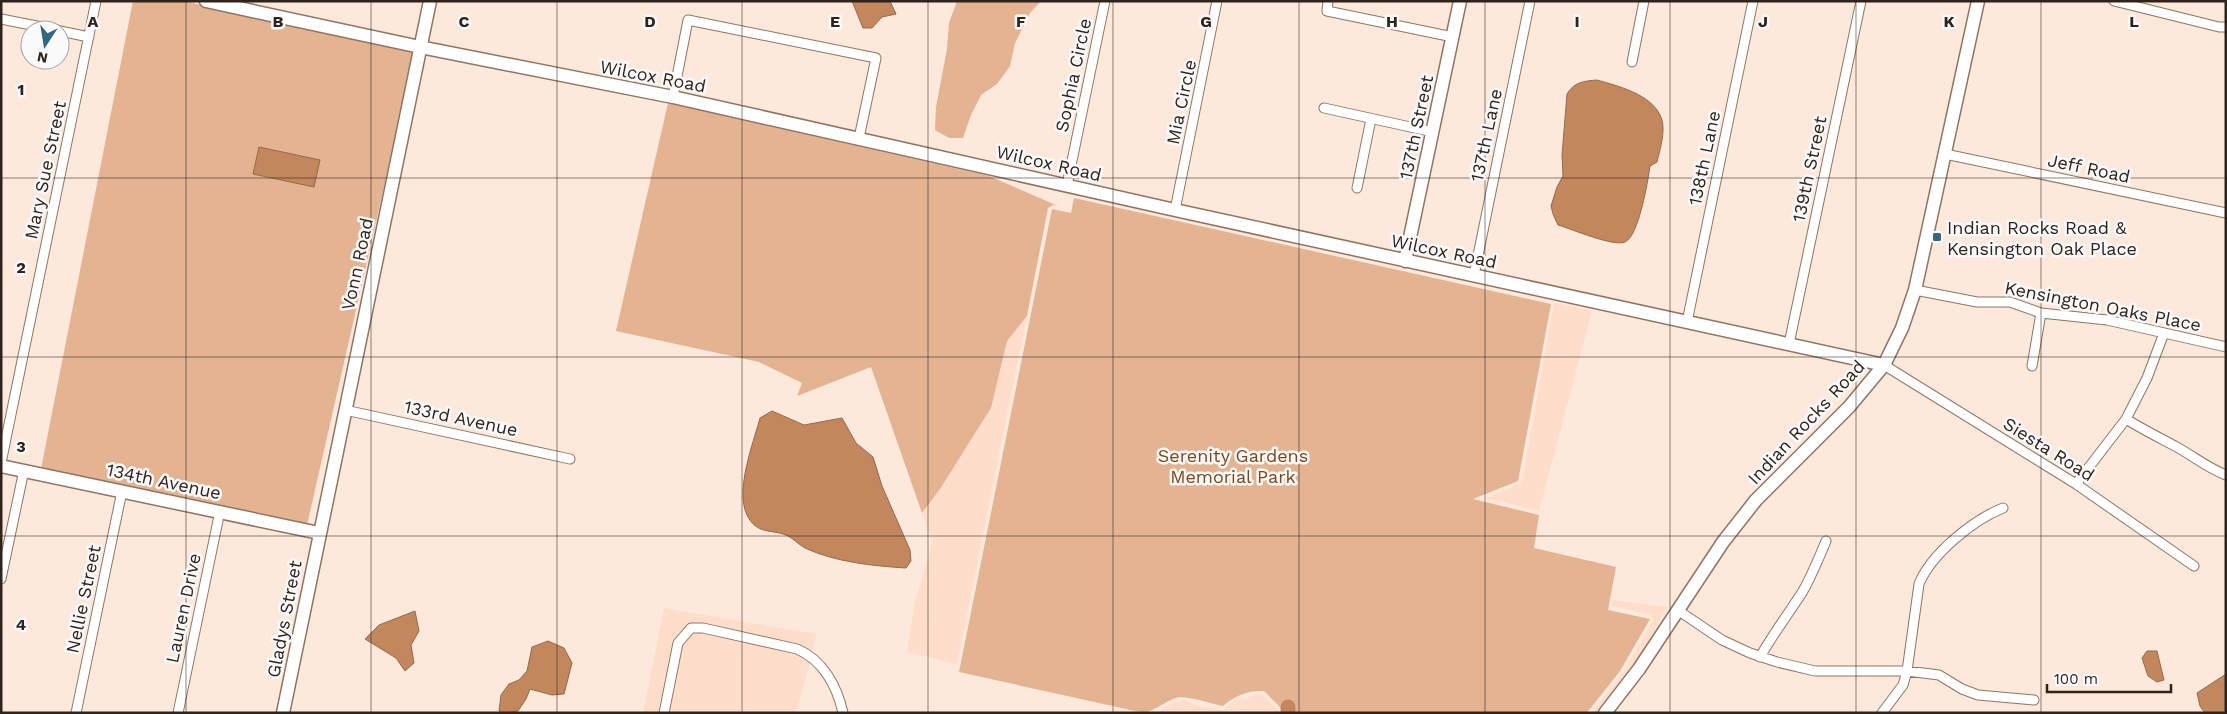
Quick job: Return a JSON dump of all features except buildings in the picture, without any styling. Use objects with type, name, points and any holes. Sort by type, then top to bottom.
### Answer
[{"type":"street","name":"Mary Sue Street","points":[[1,464],[96,1]]},
{"type":"street","name":"Wilcox Road","points":[[206,1],[420,47],[673,97],[1405,261],[1884,364]]},
{"type":"street","name":"Vonn Road","points":[[319,533],[430,1]]},
{"type":"street","name":"Sophia Circle","points":[[1067,185],[1105,1]]},
{"type":"street","name":"Mia Circle","points":[[1175,210],[1217,1]]},
{"type":"street","points":[[1328,1],[1326,10],[1453,37]]},
{"type":"street","name":"137th Street","points":[[1405,261],[1460,1]]},
{"type":"street","name":"137th Lane","points":[[1474,275],[1530,1]]},
{"type":"street","points":[[1632,62],[1644,1]]},
{"type":"street","name":"138th Lane","points":[[1687,322],[1753,1]]},
{"type":"street","name":"139th Street","points":[[1789,344],[1861,1]]},
{"type":"street","name":"Indian Rocks Road","points":[[1605,713],[1639,669],[1723,542],[1756,500],[1850,407],[1884,364],[1902,328],[1914,290],[1946,154],[1978,1]]},
{"type":"street","points":[[2114,1],[2226,27]]},
{"type":"street","points":[[1,19],[20,23]]},
{"type":"street","points":[[673,97],[688,20],[876,58],[859,138]]},
{"type":"street","points":[[70,33],[89,37]]},
{"type":"street","points":[[1324,108],[1433,132]]},
{"type":"street","points":[[1356,188],[1371,119]]},
{"type":"street","name":"Jeff Road","points":[[1946,154],[2226,213]]},
{"type":"street","name":"Kensington Oaks Place","points":[[1914,290],[1978,302],[2010,302],[2040,313],[2107,320],[2226,347]]},
{"type":"street","points":[[2032,366],[2040,313]]},
{"type":"street","points":[[2076,484],[2126,419],[2147,378],[2164,333]]},
{"type":"street","name":"Siesta Road","points":[[1884,364],[2076,484],[2194,566]]},
{"type":"street","name":"133rd Avenue","points":[[345,410],[570,458]]},
{"type":"street","points":[[2126,419],[2153,436],[2176,446],[2197,461],[2226,475]]},
{"type":"street","name":"134th Avenue","points":[[1,464],[319,533]]},
{"type":"street","points":[[1,580],[24,470]]},
{"type":"street","name":"Nellie Street","points":[[76,713],[122,491]]},
{"type":"street","points":[[1882,713],[1903,685],[1907,671],[1919,584],[1923,574],[1955,538],[1984,516],[2003,508]]},
{"type":"street","name":"Lauren Drive","points":[[178,713],[220,511]]},
{"type":"street","name":"Gladys Street","points":[[283,713],[319,533]]},
{"type":"street","points":[[1760,657],[1802,592],[1826,541]]},
{"type":"street","points":[[1679,610],[1722,640],[1760,657],[1815,671],[1907,671],[1939,675],[1978,695],[2034,700]]},
{"type":"street","points":[[664,713],[678,642],[691,628],[703,628],[797,649],[809,654],[818,662],[840,697],[843,713]]},
{"type":"shaded area","points":[[852,1],[890,1],[896,14],[882,17],[872,28],[863,28]]},
{"type":"shaded area","points":[[1597,80],[1624,88],[1641,96],[1655,108],[1660,115],[1663,126],[1657,162],[1650,166],[1645,195],[1635,230],[1630,238],[1625,242],[1619,243],[1602,240],[1558,225],[1551,206],[1563,176],[1562,155],[1567,94],[1580,83]]},
{"type":"shaded area","points":[[259,147],[320,160],[314,187],[253,174]]},
{"type":"shaded area","points":[[1554,303],[1592,311],[1539,511],[1485,498],[1522,481]]},
{"type":"shaded area","points":[[1027,316],[957,664],[907,652],[914,606],[932,543],[922,513],[940,489],[991,408],[1007,341]]},
{"type":"shaded area","points":[[772,411],[804,425],[842,418],[856,443],[873,457],[882,486],[910,550],[911,561],[906,568],[867,564],[829,557],[805,548],[786,535],[755,526],[747,515],[744,505],[744,480],[760,418]]},
{"type":"shaded area","points":[[1613,600],[1667,607],[1625,682],[1596,713],[1592,713],[1623,673],[1653,621],[1651,615],[1612,606]]},
{"type":"shaded area","points":[[664,608],[817,634],[812,651],[798,645],[703,623],[689,624],[682,630],[674,642],[660,713],[643,713]]},
{"type":"shaded area","points":[[415,611],[419,631],[411,645],[414,663],[405,671],[396,658],[365,639],[379,625]]},
{"type":"shaded area","points":[[702,632],[795,654],[810,661],[796,713],[669,713],[682,644],[692,633]]},
{"type":"shaded area","points":[[548,641],[564,648],[572,663],[564,694],[552,695],[530,689],[518,711],[502,713],[499,711],[501,695],[509,684],[519,680],[527,671],[532,647]]},
{"type":"shaded area","points":[[2147,651],[2157,651],[2164,680],[2157,682],[2148,676],[2142,658]]},
{"type":"shaded area","points":[[2226,674],[2226,713],[2205,713],[2200,706],[2197,693]]},
{"type":"shaded area","points":[[1255,694],[1262,695],[1281,713],[1159,712],[1174,702],[1185,700],[1202,707],[1223,710],[1235,700],[1246,699]]},
{"type":"green space","points":[[133,1],[183,1],[415,51],[307,525],[41,469]]},
{"type":"green space","points":[[957,1],[1041,1],[1030,13],[1015,43],[1010,66],[997,84],[981,95],[971,115],[963,138],[949,138],[935,130],[936,107],[947,49],[949,23]]},
{"type":"green space","points":[[668,103],[989,176],[1058,206],[1053,205],[1048,208],[1027,316],[1007,341],[991,408],[940,489],[922,513],[871,367],[797,396],[802,383],[759,362],[616,331]]},
{"type":"green space","name":"Serenity Gardens Memorial Park","points":[[1074,198],[1551,304],[1518,481],[1473,499],[1539,515],[1534,548],[1616,567],[1608,610],[1650,619],[1620,671],[1590,709],[1586,713],[1300,713],[1282,709],[1264,691],[1258,691],[1242,694],[1223,706],[1190,698],[1177,697],[1144,713],[959,672],[1052,209],[1071,213]]},
{"type":"waterway","points":[[1288,707],[1288,713]]},
{"type":"place","name":"Indian Rocks Road & Kensington Oak Place","points":[[1937,237]]}]
